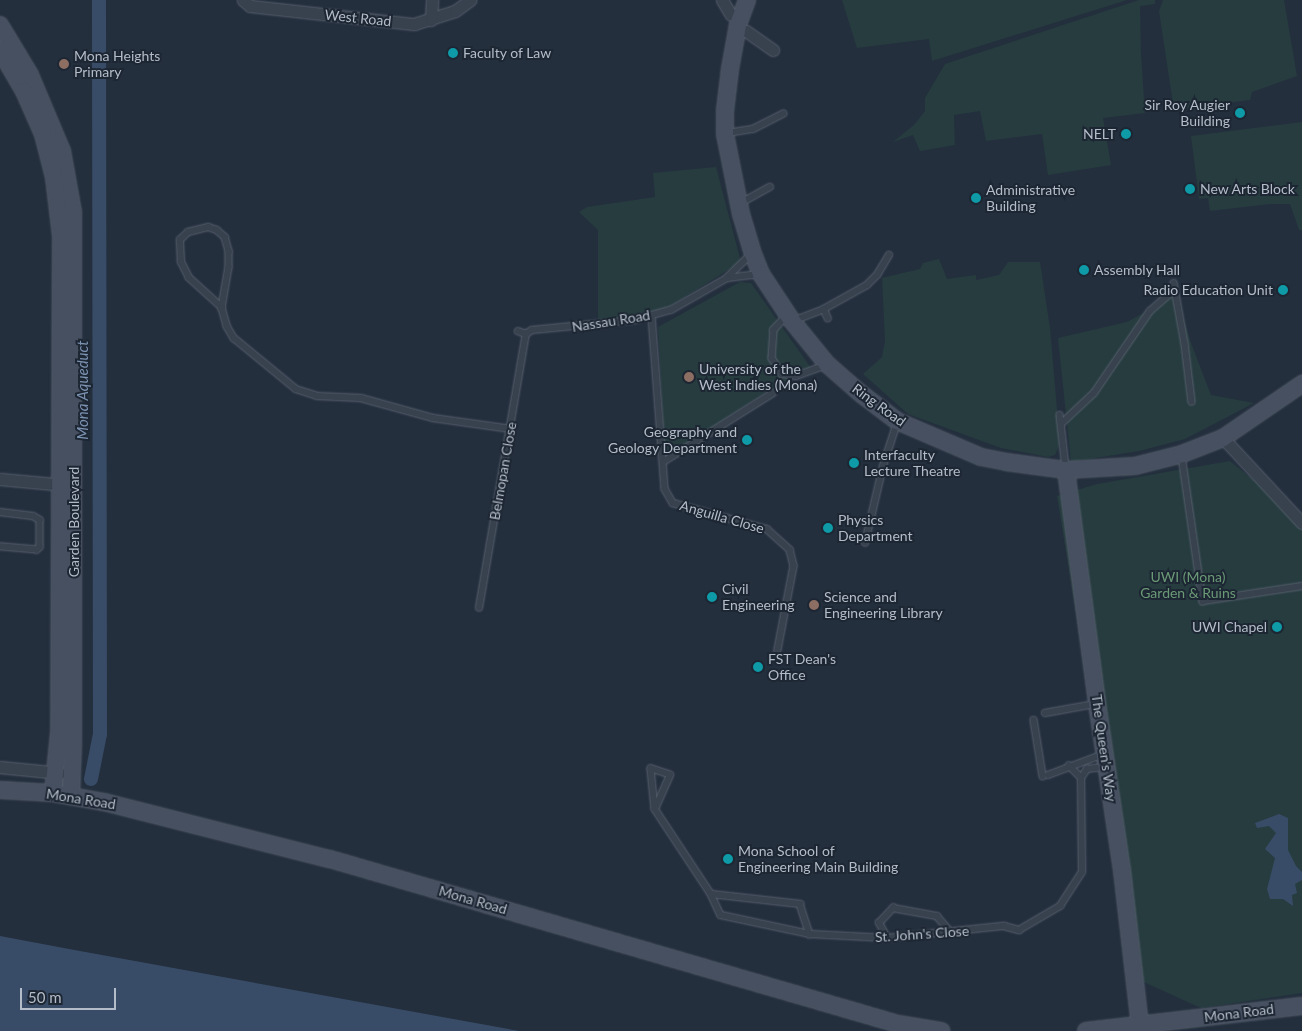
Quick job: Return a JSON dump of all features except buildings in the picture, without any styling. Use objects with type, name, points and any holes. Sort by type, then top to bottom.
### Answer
[{"type":"street","name":"West Road","points":[[243,0],[250,6],[414,24],[455,11],[470,0]]},
{"type":"street","points":[[431,20],[432,0]]},
{"type":"street","points":[[722,0],[731,15]]},
{"type":"street","name":"Ring Road","points":[[747,0],[738,26],[730,69],[725,110],[725,134],[739,204],[753,254],[761,274],[790,318],[827,364],[860,393],[897,421],[980,457],[1066,470],[1135,466],[1182,454],[1223,438],[1302,384]]},
{"type":"street","name":"Garden Boulevard","points":[[0,25],[30,75],[62,151],[73,212],[59,733],[53,793]]},
{"type":"street","points":[[746,31],[773,50]]},
{"type":"street","name":"Garden Boulevard","points":[[0,50],[24,91],[42,134],[54,177],[61,236],[73,772],[71,796]]},
{"type":"street","points":[[1223,438],[1301,521]]},
{"type":"street","name":"The Queen's Way","points":[[1066,470],[1097,703],[1122,870],[1141,1028]]},
{"type":"street","points":[[0,479],[67,485]]},
{"type":"street","points":[[0,767],[54,774],[73,772]]},
{"type":"street","name":"Mona Road","points":[[0,790],[53,793],[104,802],[330,859],[898,1024],[941,1031]]},
{"type":"street","name":"Mona Road","points":[[1086,1031],[1141,1028],[1302,1006]]},
{"type":"lane","points":[[725,134],[753,128],[783,114]]},
{"type":"lane","points":[[739,204],[770,188]]},
{"type":"lane","points":[[222,308],[229,267],[229,251],[225,238],[217,230],[208,227],[188,232],[180,240],[181,262],[190,278],[222,308],[234,338],[296,389],[317,396],[361,398],[433,418],[511,429]]},
{"type":"lane","points":[[727,278],[753,254]]},
{"type":"lane","points":[[827,364],[796,376],[782,374],[772,358],[774,330],[790,318],[824,309],[867,285],[877,276],[889,255]]},
{"type":"lane","points":[[727,278],[761,274]]},
{"type":"lane","name":"Nassau Road","points":[[526,334],[532,330],[590,326],[652,316],[672,310],[727,278]]},
{"type":"lane","points":[[1062,424],[1094,393],[1150,310],[1174,286],[1185,344],[1192,402]]},
{"type":"lane","points":[[824,309],[828,318]]},
{"type":"lane","name":"Anguilla Close","points":[[652,316],[665,489],[673,503],[767,529],[790,550],[794,566],[778,650]]},
{"type":"lane","points":[[518,331],[526,334]]},
{"type":"lane","name":"Belmopan Close","points":[[479,608],[526,334]]},
{"type":"lane","points":[[663,462],[773,393]]},
{"type":"lane","points":[[1060,415],[1066,470]]},
{"type":"lane","points":[[865,543],[883,466],[897,421]]},
{"type":"lane","points":[[1182,454],[1203,601],[1302,586]]},
{"type":"lane","points":[[0,512],[33,516],[40,520],[40,547],[37,550],[0,546]]},
{"type":"lane","points":[[1044,713],[1097,703]]},
{"type":"lane","points":[[1034,720],[1045,776],[1069,766],[1105,760]]},
{"type":"lane","points":[[1069,766],[1080,778],[1088,769],[1105,760]]},
{"type":"lane","name":"St. John's Close","points":[[656,809],[670,774],[651,769],[656,809],[711,894],[721,915],[810,934],[887,938],[1004,926],[1019,930],[1060,906],[1082,872],[1080,778]]},
{"type":"lane","points":[[711,894],[800,904],[810,934]]},
{"type":"lane","points":[[887,938],[879,923],[893,908],[937,916],[952,932]]},
{"type":"green space","points":[[842,0],[1127,0],[932,61],[929,39],[857,48]]},
{"type":"green space","points":[[1139,0],[1155,0],[1155,4],[1140,6],[1145,113],[1103,118],[1111,165],[1048,175],[1042,134],[986,141],[980,111],[954,115],[955,145],[920,151],[913,135],[893,142],[914,125],[925,111],[925,98],[945,64]]},
{"type":"green space","points":[[1163,0],[1284,0],[1297,76],[1252,92],[1250,100],[1174,110],[1159,11]]},
{"type":"green space","points":[[1302,122],[1302,230],[1299,230],[1290,204],[1270,204],[1210,211],[1208,198],[1199,199],[1191,136]]},
{"type":"green space","points":[[716,167],[741,262],[667,308],[625,318],[598,319],[598,230],[579,212],[587,207],[655,197],[653,173]]},
{"type":"green space","points":[[939,259],[947,279],[976,275],[976,280],[999,275],[1008,262],[1040,262],[1050,328],[1060,444],[1055,455],[1048,457],[1001,448],[908,414],[863,374],[882,357],[885,341],[882,278],[920,269],[923,263]]},
{"type":"green space","points":[[740,282],[751,283],[811,368],[789,378],[785,387],[769,390],[665,458],[658,327]]},
{"type":"green space","points":[[1176,295],[1191,343],[1211,395],[1254,403],[1185,439],[1139,451],[1071,462],[1058,338],[1127,322]]},
{"type":"green space","name":"UWI (Mona) Garden & Ruins","points":[[1230,461],[1302,519],[1302,993],[1201,1008],[1135,978],[1057,496],[1097,484]]},
{"type":"water","points":[[1279,814],[1288,818],[1288,850],[1296,866],[1302,872],[1302,880],[1295,884],[1297,893],[1292,895],[1293,906],[1283,899],[1270,899],[1267,889],[1275,858],[1265,849],[1276,833],[1269,826],[1257,828],[1255,823]]},
{"type":"water","points":[[0,936],[69,949],[519,1031],[0,1031]]},
{"type":"waterway","name":"Mona Aqueduct","points":[[91,779],[100,734],[99,0]]},
{"type":"place","name":"Faculty of Law","points":[[453,53]]},
{"type":"place","name":"Mona Heights Primary","points":[[64,64]]},
{"type":"place","name":"Sir Roy Augier Building","points":[[1240,113]]},
{"type":"place","name":"NELT","points":[[1126,134]]},
{"type":"place","name":"New Arts Block","points":[[1190,189]]},
{"type":"place","name":"Administrative Building","points":[[976,198]]},
{"type":"place","name":"Assembly Hall","points":[[1084,270]]},
{"type":"place","name":"Radio Education Unit","points":[[1283,290]]},
{"type":"place","name":"University of the West Indies (Mona)","points":[[689,377]]},
{"type":"place","name":"Geography and Geology Department","points":[[747,440]]},
{"type":"place","name":"Interfaculty Lecture Theatre","points":[[854,463]]},
{"type":"place","name":"Physics Department","points":[[828,528]]},
{"type":"place","name":"Civil Engineering","points":[[712,597]]},
{"type":"place","name":"Science and Engineering Library","points":[[814,605]]},
{"type":"place","name":"UWI Chapel","points":[[1277,627]]},
{"type":"place","name":"FST Dean's Office","points":[[758,667]]},
{"type":"place","name":"Mona School of Engineering Main Building","points":[[728,859]]}]
